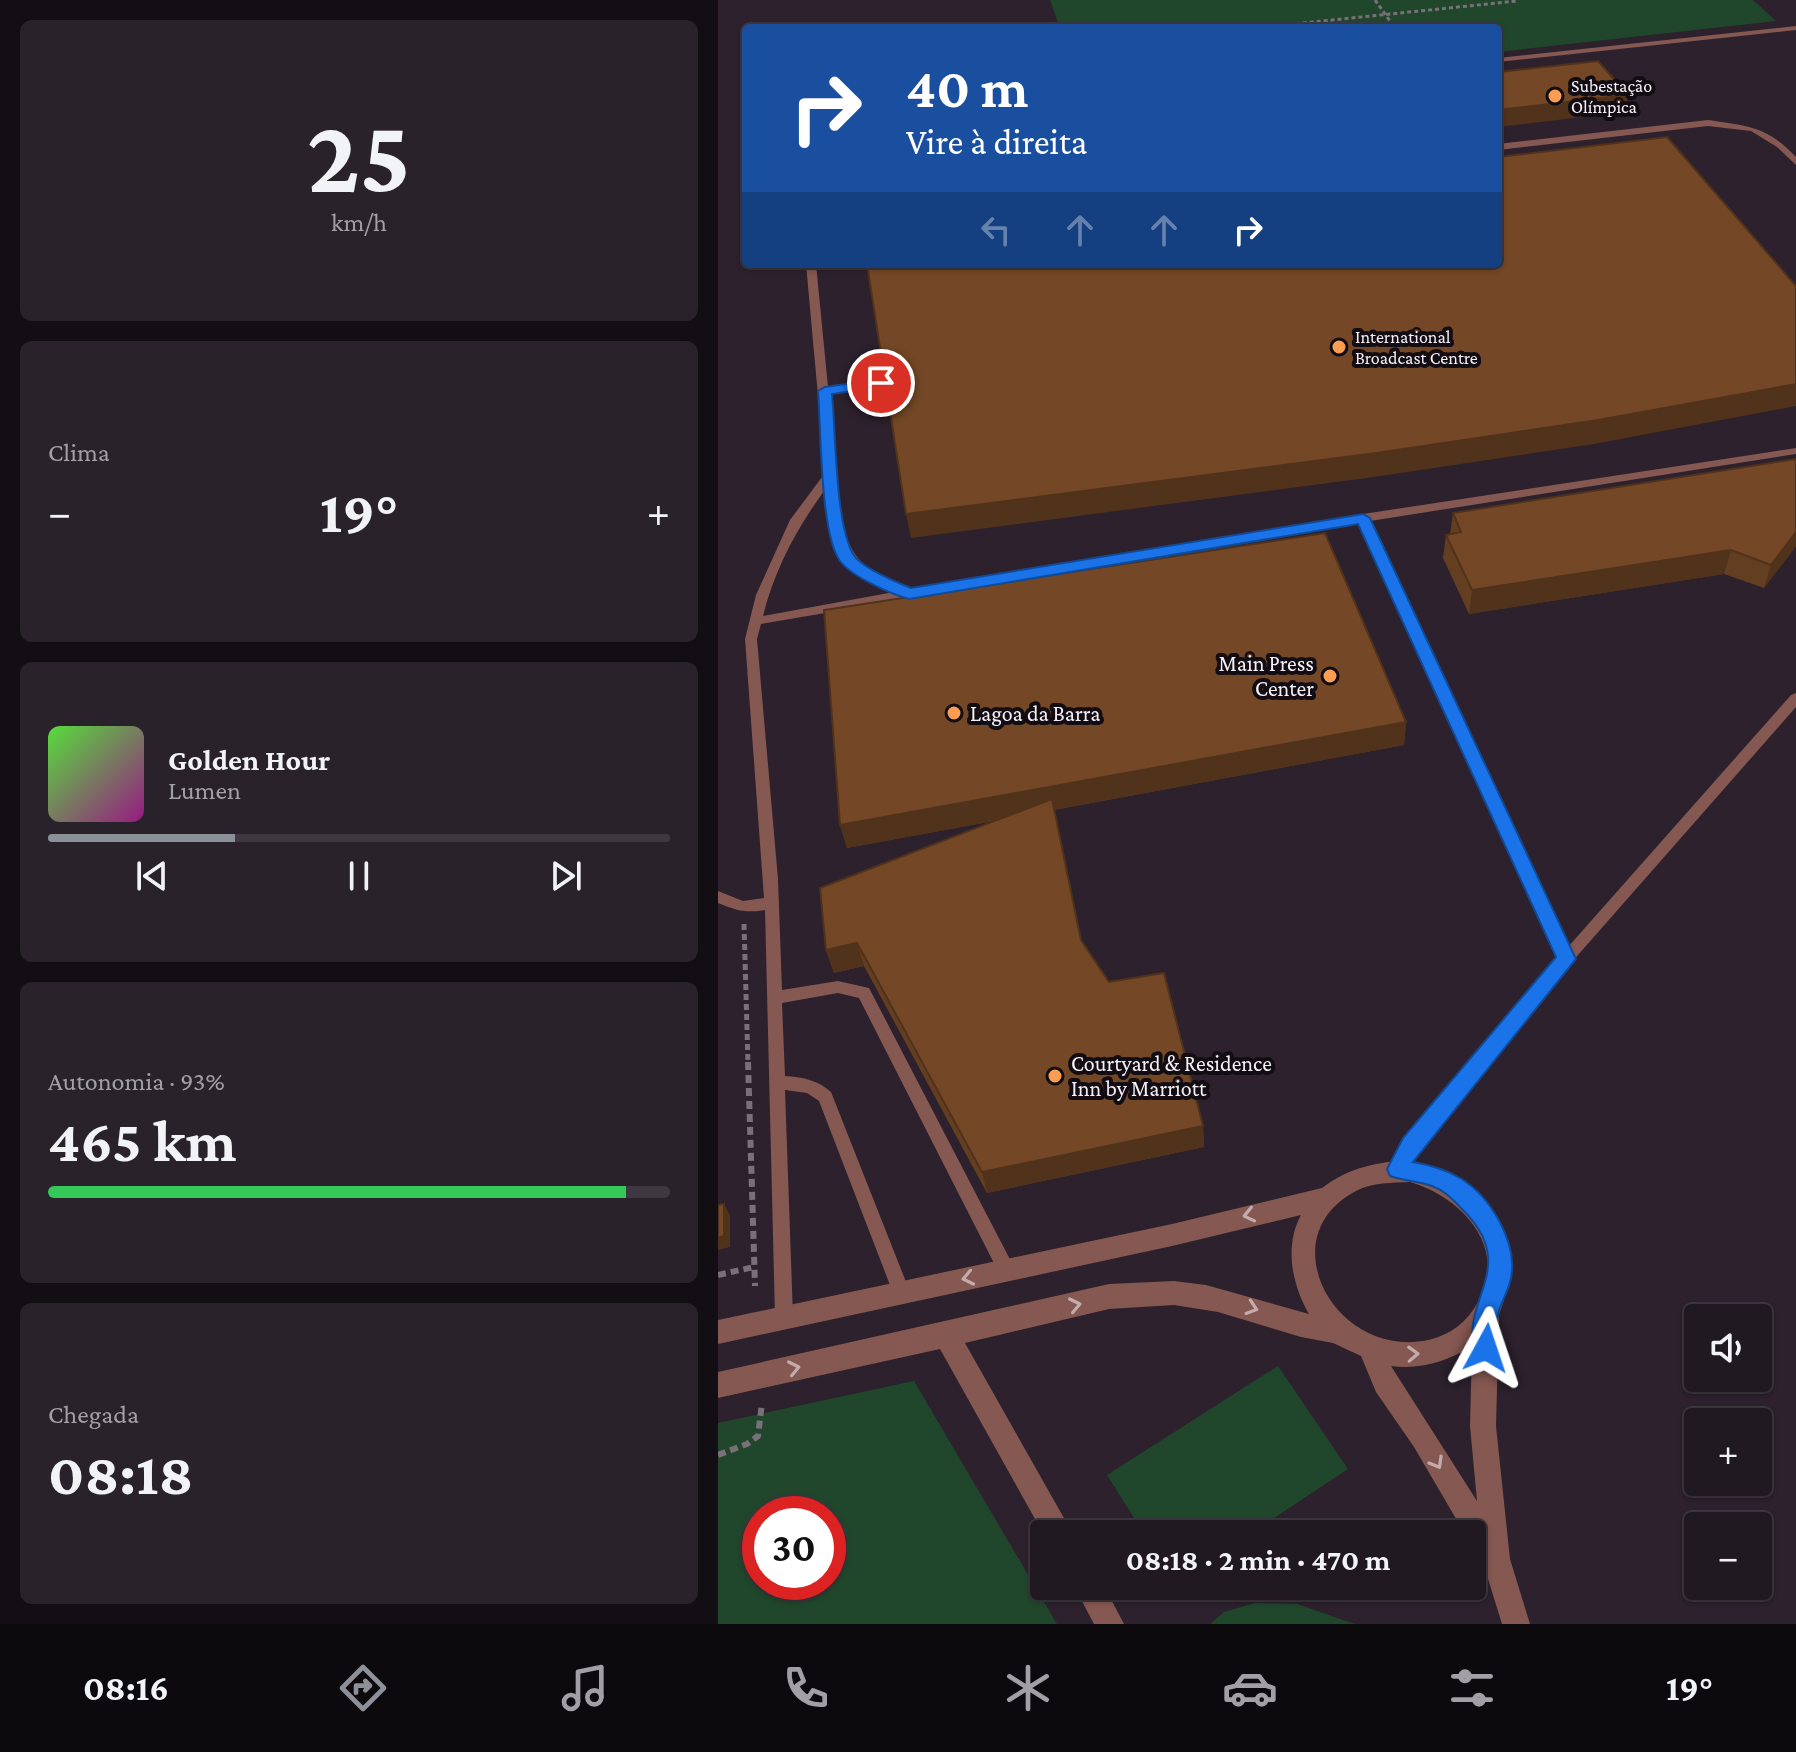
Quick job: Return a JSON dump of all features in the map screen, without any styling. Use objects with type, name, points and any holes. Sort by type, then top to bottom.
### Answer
[{"type":"street","points":[[718,1332],[1325,1198],[1352,1179],[1373,1171],[1398,1169],[1434,1176],[1455,1186],[1485,1218],[1500,1257],[1500,1278],[1486,1315],[1483,1426],[1496,1559],[1516,1624]]},
{"type":"street","points":[[1325,1198],[1306,1235],[1304,1269],[1310,1291],[1340,1332]]},
{"type":"street","points":[[718,1385],[1112,1297],[1176,1292],[1246,1306],[1300,1325],[1340,1332],[1370,1348],[1391,1354],[1429,1353],[1461,1340],[1486,1315]]},
{"type":"street","points":[[946,1335],[1051,1520]]},
{"type":"street","points":[[1370,1348],[1385,1383],[1423,1438],[1496,1559]]},
{"type":"street","points":[[1096,1600],[1110,1624]]},
{"type":"lane","points":[[1502,60],[1796,28]]},
{"type":"lane","points":[[1502,147],[1708,123],[1753,129],[1780,145],[1796,162]]},
{"type":"lane","points":[[811,268],[836,523],[847,559],[880,581],[909,594]]},
{"type":"lane","points":[[825,391],[881,383]]},
{"type":"lane","points":[[756,621],[1363,518],[1796,451]]},
{"type":"lane","points":[[784,1317],[772,903],[751,639],[762,595],[796,520],[832,472]]},
{"type":"lane","points":[[1363,518],[1566,959]]},
{"type":"lane","points":[[1398,1169],[1411,1145],[1566,959],[1796,698]]},
{"type":"lane","points":[[718,897],[743,907],[772,903]]},
{"type":"lane","points":[[775,998],[838,987],[864,993],[1006,1269]]},
{"type":"lane","points":[[777,1083],[806,1085],[817,1089],[825,1097],[901,1292]]},
{"type":"path","points":[[1375,0],[1392,24]]},
{"type":"path","points":[[1294,24],[1517,1]]},
{"type":"path","points":[[718,1275],[754,1267],[743,907]]},
{"type":"path","points":[[718,1455],[753,1440],[760,1429],[762,1414]]},
{"type":"green space","points":[[1050,0],[1753,0],[1776,21],[1502,52],[1502,24],[1059,24]]},
{"type":"green space","points":[[1278,1366],[1348,1469],[1271,1520],[1135,1520],[1107,1475]]},
{"type":"green space","points":[[914,1381],[1030,1578],[1030,1600],[1043,1600],[1057,1624],[718,1624],[718,1423]]},
{"type":"green space","points":[[1255,1603],[1297,1604],[1355,1624],[1210,1624],[1224,1612]]},
{"type":"building","points":[[1598,61],[1628,95],[1502,110],[1502,72]]},
{"type":"building","name":"International Broadcast Centre","points":[[1667,137],[1796,286],[1796,384],[1598,420],[1376,453],[906,514],[868,268],[1502,268],[1502,157]]},
{"type":"building","points":[[1796,459],[1796,532],[1771,565],[1731,550],[1472,590],[1446,535],[1461,532],[1453,513]]},
{"type":"building","points":[[1325,533],[1406,722],[840,825],[824,610]]},
{"type":"building","name":"Courtyard & Residence Inn by Marriott","points":[[1052,799],[1081,940],[1109,982],[1164,973],[1203,1126],[982,1172],[857,943],[826,950],[820,888]]},
{"type":"building","points":[[724,1204],[724,1236],[718,1238],[718,1205]]},
{"type":"place","name":"Subestação Olímpica","points":[[1555,96]]},
{"type":"place","name":"International Broadcast Centre","points":[[1339,347]]},
{"type":"place","name":"Main Press Center","points":[[1330,676]]},
{"type":"place","name":"Lagoa da Barra","points":[[954,713]]},
{"type":"place","name":"Courtyard & Residence Inn by Marriott","points":[[1055,1076]]},
{"type":"route","points":[[881,383],[825,391],[836,523],[840,547],[847,559],[880,581],[909,594],[1363,518],[1454,722],[1566,959],[1411,1145],[1398,1169],[1434,1176],[1455,1186],[1485,1218],[1495,1237],[1500,1257],[1500,1278],[1495,1298],[1486,1315],[1486,1348]]}]
